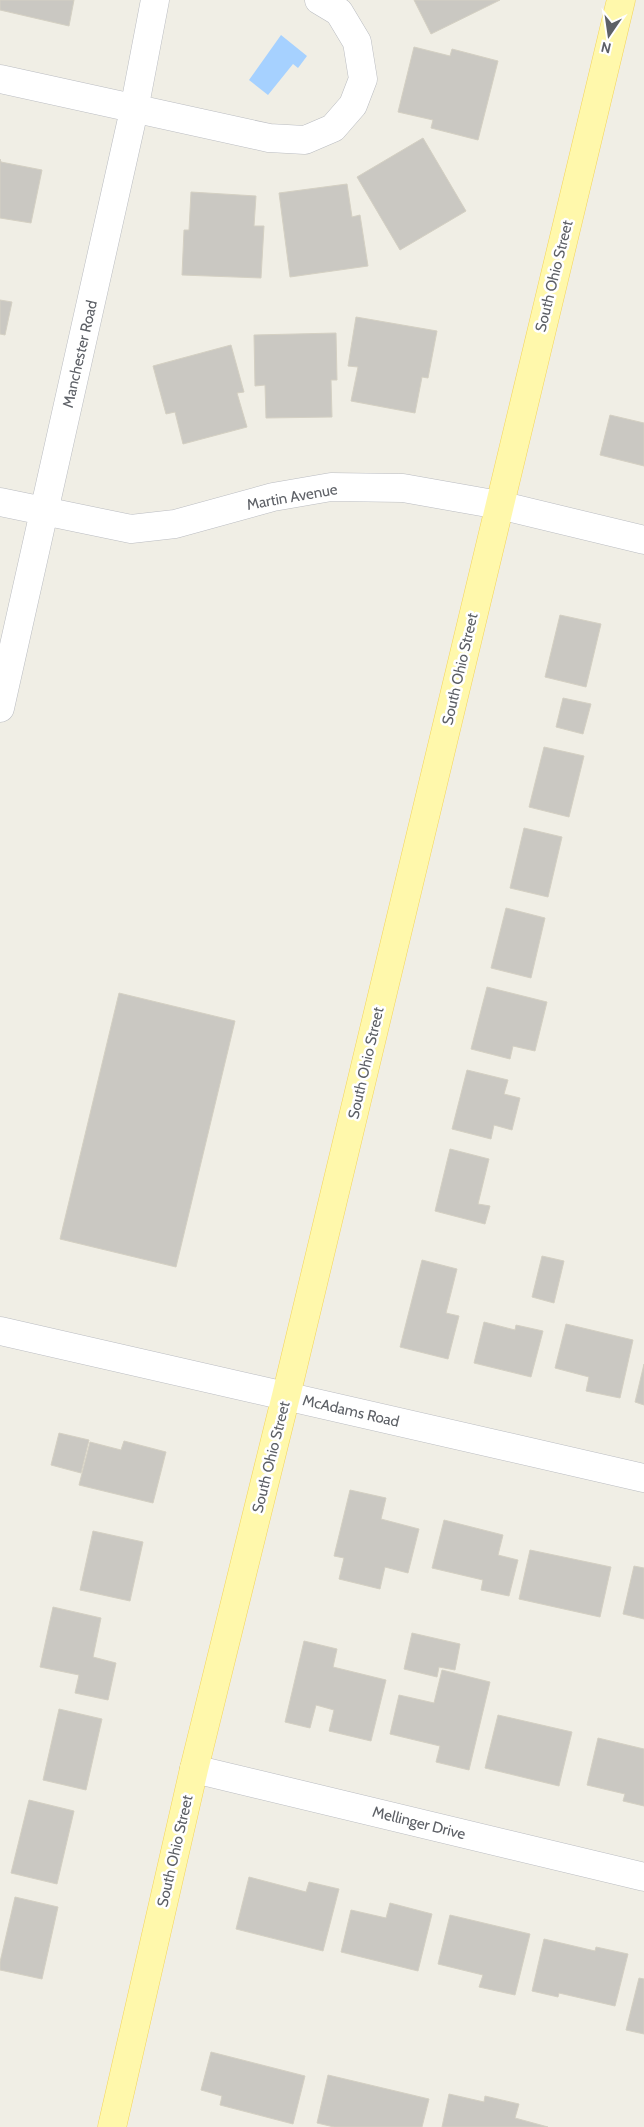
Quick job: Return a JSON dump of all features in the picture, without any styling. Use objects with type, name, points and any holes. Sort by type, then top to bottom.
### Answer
[{"type":"main road","name":"South Ohio Street","points":[[112,2127],[194,1769],[286,1396],[621,0]]},
{"type":"street","name":"Manchester Road","points":[[0,708],[134,110],[155,0]]},
{"type":"street","points":[[0,79],[134,110],[270,138],[305,140],[333,128],[353,105],[363,79],[357,42],[339,12],[319,0]]},
{"type":"street","name":"Martin Avenue","points":[[0,502],[131,529],[175,524],[273,497],[331,487],[403,488],[499,505],[644,540]]},
{"type":"street","name":"McAdams Road","points":[[0,1331],[644,1478]]},
{"type":"street","name":"Mellinger Drive","points":[[194,1769],[644,1877]]},
{"type":"water","points":[[281,35],[307,56],[298,68],[293,64],[268,95],[249,80]]},
{"type":"building","points":[[0,0],[74,0],[69,26],[0,10]]},
{"type":"building","points":[[414,0],[500,0],[431,34]]},
{"type":"building","points":[[414,47],[450,56],[452,49],[498,61],[478,140],[431,128],[433,120],[398,112]]},
{"type":"building","points":[[423,138],[466,211],[400,250],[357,177]]},
{"type":"building","points":[[0,159],[1,162],[42,170],[31,223],[0,218]]},
{"type":"building","points":[[347,184],[352,217],[360,215],[368,266],[290,277],[279,193]]},
{"type":"building","points":[[191,192],[256,196],[254,226],[264,226],[261,278],[182,275],[184,230],[189,230]]},
{"type":"building","points":[[0,300],[12,302],[5,335],[0,334]]},
{"type":"building","points":[[356,317],[437,331],[428,378],[422,377],[415,413],[351,401],[358,367],[348,366]]},
{"type":"building","points":[[336,333],[337,380],[331,380],[332,417],[266,418],[265,385],[255,386],[254,335]]},
{"type":"building","points":[[231,345],[244,392],[237,393],[247,427],[183,444],[175,412],[166,414],[153,366]]},
{"type":"building","points":[[610,415],[644,423],[644,466],[600,455]]},
{"type":"building","points":[[560,615],[601,624],[586,687],[545,677]]},
{"type":"building","points":[[563,698],[591,704],[583,734],[556,727]]},
{"type":"building","points":[[544,747],[584,756],[569,817],[529,807]]},
{"type":"building","points":[[524,828],[562,837],[548,897],[510,888]]},
{"type":"building","points":[[506,908],[545,918],[531,978],[491,968]]},
{"type":"building","points":[[487,987],[547,1002],[535,1051],[513,1046],[510,1059],[471,1049]]},
{"type":"building","points":[[119,993],[235,1021],[176,1267],[60,1239]]},
{"type":"building","points":[[467,1070],[508,1080],[504,1094],[520,1098],[512,1130],[494,1125],[491,1139],[452,1129]]},
{"type":"building","points":[[450,1149],[489,1159],[478,1204],[490,1206],[485,1224],[435,1211]]},
{"type":"building","points":[[542,1256],[564,1261],[554,1303],[532,1297]]},
{"type":"building","points":[[422,1260],[457,1269],[446,1313],[459,1316],[448,1359],[400,1347]]},
{"type":"building","points":[[484,1322],[515,1330],[516,1325],[543,1331],[531,1377],[474,1363]]},
{"type":"building","points":[[566,1324],[633,1340],[620,1398],[586,1391],[589,1377],[555,1368]]},
{"type":"building","points":[[644,1364],[644,1405],[635,1402]]},
{"type":"building","points":[[59,1433],[89,1440],[81,1473],[51,1465]]},
{"type":"building","points":[[124,1441],[166,1452],[153,1503],[79,1485],[90,1442],[121,1450]]},
{"type":"building","points":[[350,1490],[386,1498],[381,1519],[419,1529],[408,1573],[385,1567],[380,1589],[339,1579],[344,1558],[334,1556]]},
{"type":"building","points":[[444,1520],[503,1535],[498,1555],[518,1560],[509,1596],[481,1590],[483,1580],[432,1568]]},
{"type":"building","points":[[93,1531],[143,1542],[130,1601],[80,1590]]},
{"type":"building","points":[[530,1550],[611,1567],[600,1617],[519,1599]]},
{"type":"building","points":[[634,1566],[644,1568],[644,1619],[623,1614]]},
{"type":"building","points":[[53,1607],[101,1618],[93,1657],[116,1663],[108,1700],[75,1693],[79,1675],[40,1667]]},
{"type":"building","points":[[412,1633],[460,1644],[455,1670],[439,1667],[437,1677],[404,1669]]},
{"type":"building","points":[[304,1641],[337,1649],[333,1667],[386,1680],[371,1741],[329,1731],[334,1710],[316,1705],[310,1728],[285,1722]]},
{"type":"building","points":[[442,1670],[490,1682],[469,1770],[436,1762],[440,1746],[390,1734],[399,1695],[434,1703]]},
{"type":"building","points":[[59,1709],[102,1719],[86,1790],[43,1780]]},
{"type":"building","points":[[498,1715],[572,1732],[559,1786],[485,1768]]},
{"type":"building","points":[[598,1738],[644,1749],[644,1806],[623,1801],[625,1794],[587,1785]]},
{"type":"building","points":[[29,1800],[74,1811],[57,1884],[11,1873]]},
{"type":"building","points":[[249,1877],[306,1892],[309,1882],[339,1889],[323,1951],[236,1929]]},
{"type":"building","points":[[15,1897],[58,1907],[42,1979],[0,1970],[0,1962]]},
{"type":"building","points":[[390,1903],[432,1914],[418,1971],[341,1952],[351,1910],[386,1918]]},
{"type":"building","points":[[450,1915],[530,1934],[515,1995],[479,1987],[483,1975],[438,1964]]},
{"type":"building","points":[[544,1939],[595,1951],[596,1947],[628,1954],[615,2006],[559,1993],[558,1997],[532,1991]]},
{"type":"building","points":[[639,1978],[644,1979],[644,2034],[626,2030]]},
{"type":"building","points":[[211,2052],[305,2076],[293,2124],[220,2105],[222,2096],[201,2090]]},
{"type":"building","points":[[328,2075],[429,2099],[422,2127],[334,2127],[317,2123]]},
{"type":"building","points":[[449,2094],[484,2102],[485,2096],[519,2104],[515,2118],[548,2127],[442,2127]]}]
